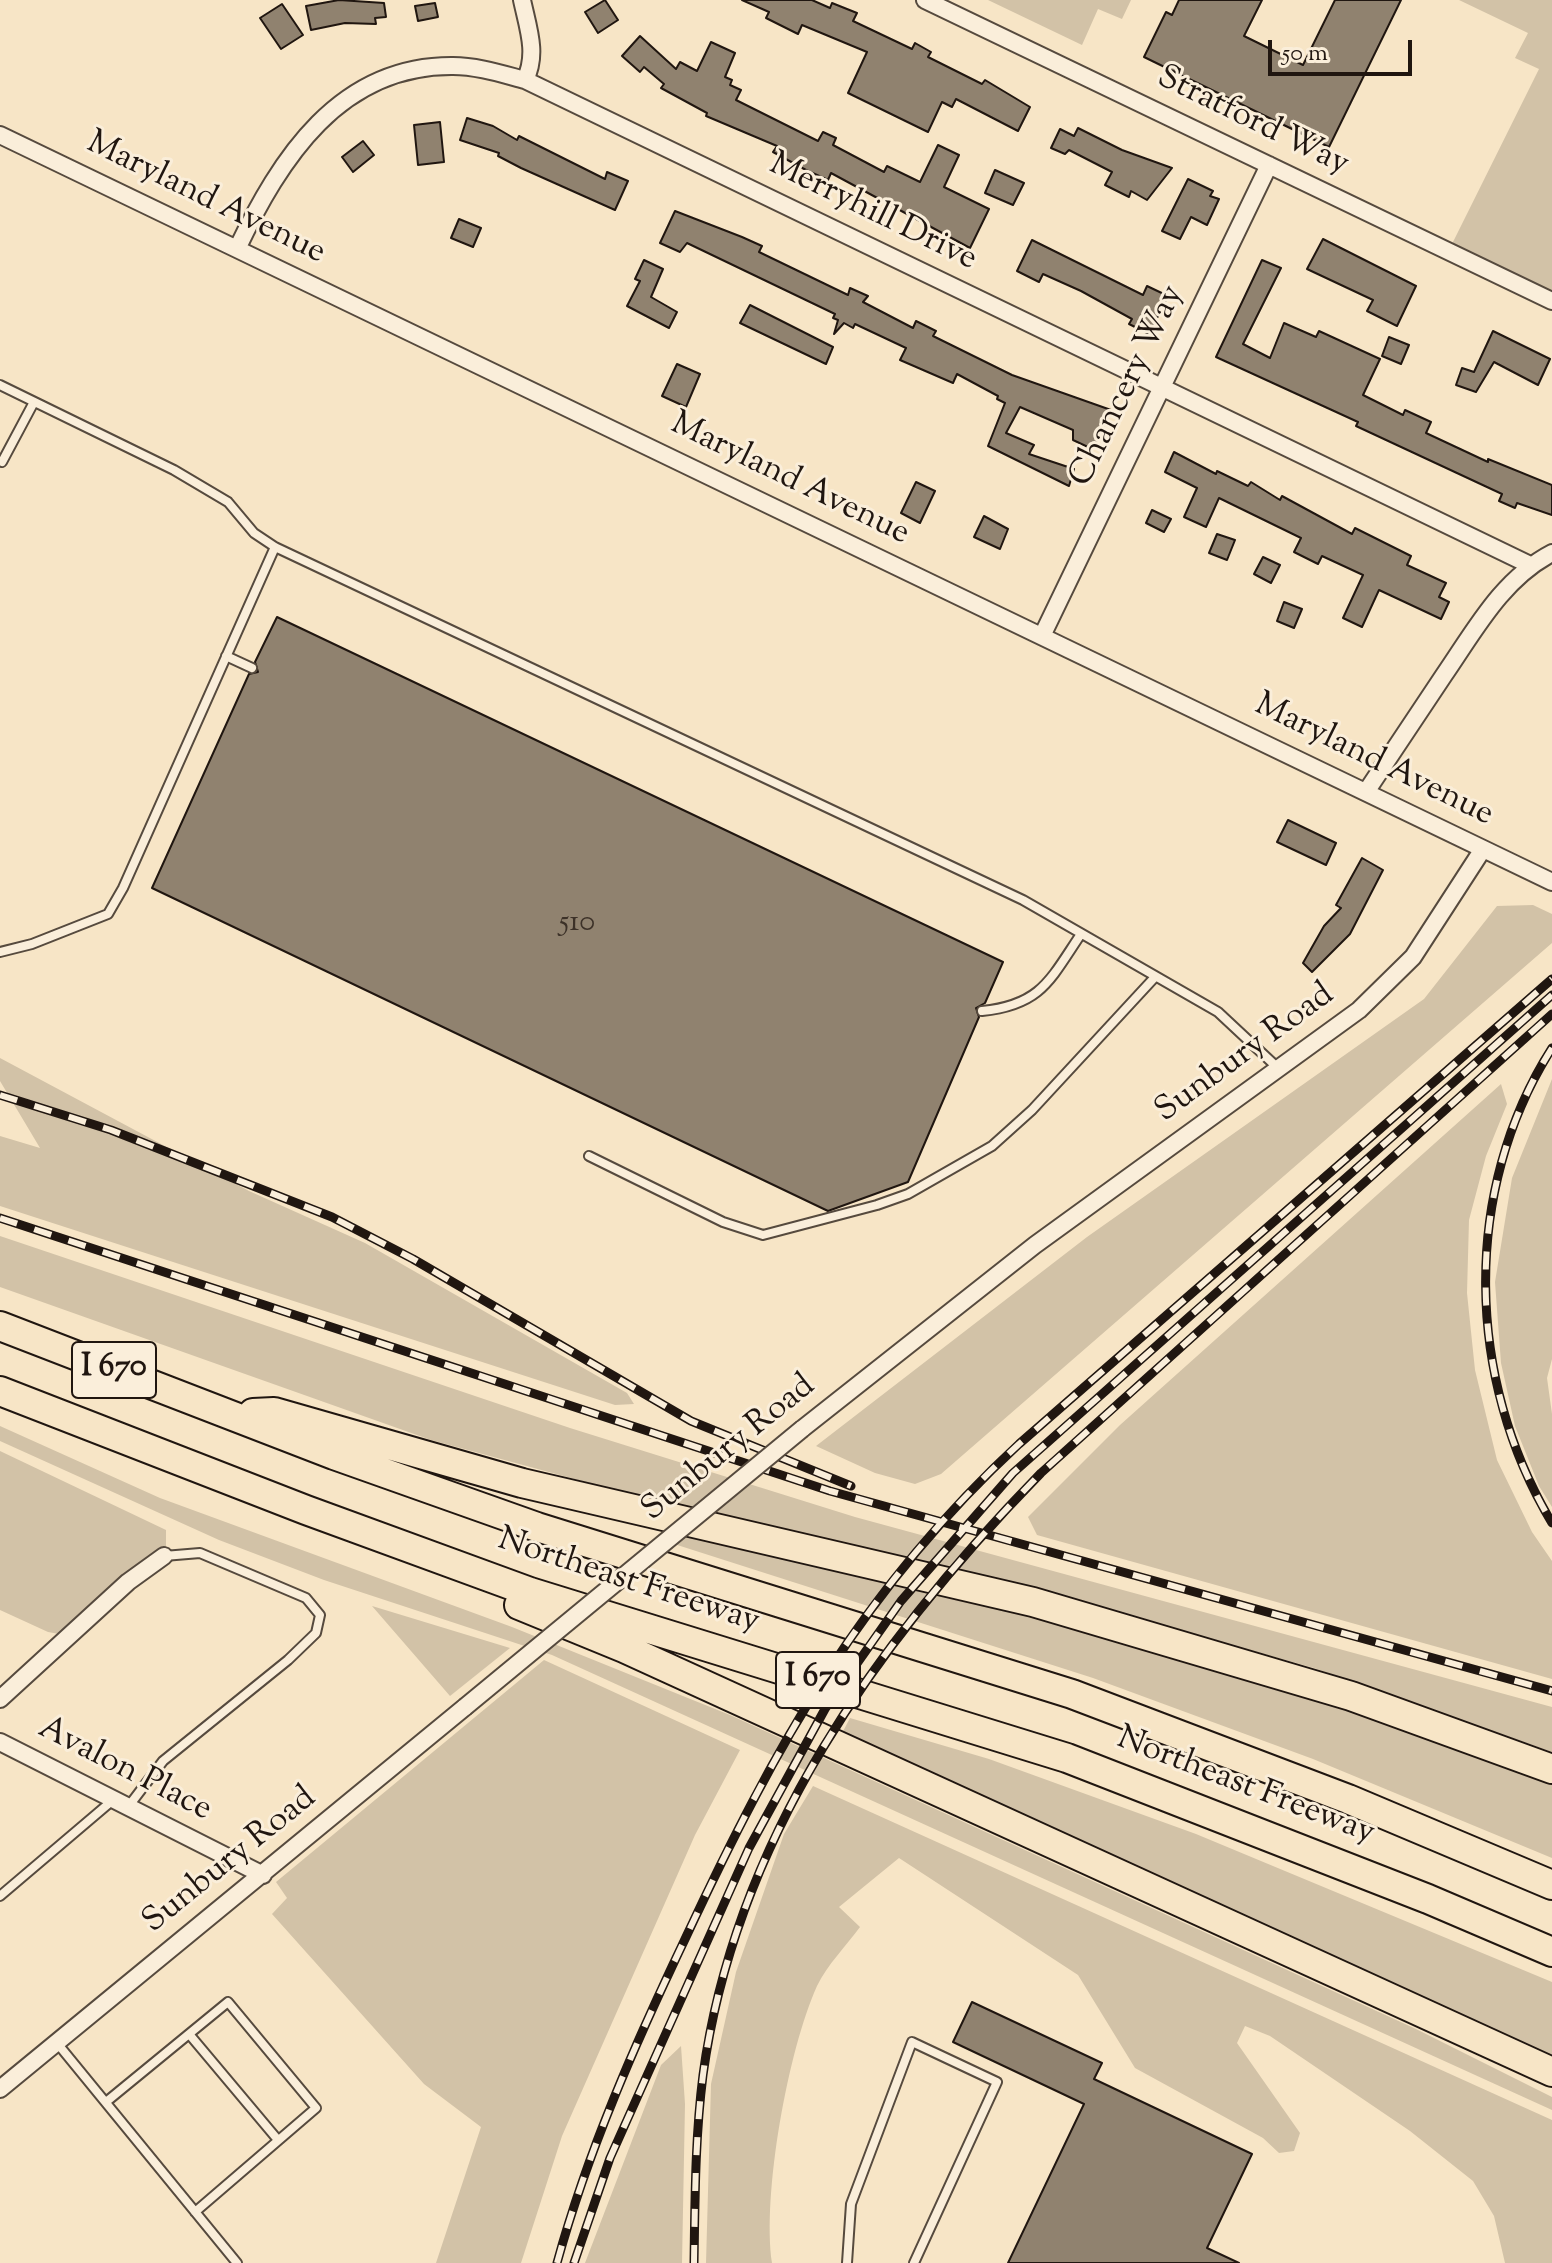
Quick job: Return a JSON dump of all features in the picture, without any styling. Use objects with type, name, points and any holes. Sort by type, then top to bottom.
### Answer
[{"type":"highway","name":"Northeast Freeway","points":[[0,1326],[228,1415],[597,1547],[1072,1694],[1334,1793],[1552,1885]]},
{"type":"highway","name":"Northeast Freeway","points":[[0,1391],[306,1510],[530,1592],[1067,1758],[1414,1893],[1552,1952]]},
{"type":"highway","points":[[228,1415],[274,1412],[522,1483],[1033,1602],[1351,1696],[1552,1769]]},
{"type":"highway","points":[[80,1421],[235,1493],[624,1648],[1552,2072]]},
{"type":"street","points":[[522,0],[532,50],[532,66],[525,80]]},
{"type":"street","name":"Stratford Way","points":[[925,0],[1552,301]]},
{"type":"street","name":"Merryhill Drive","points":[[237,249],[278,169],[299,140],[361,91],[380,81],[453,66],[525,80],[1530,565]]},
{"type":"street","name":"Maryland Avenue","points":[[0,135],[1552,882]]},
{"type":"street","name":"Chancery Way","points":[[1042,636],[1269,165]]},
{"type":"street","points":[[1366,792],[1465,641],[1530,565],[1552,553]]},
{"type":"street","name":"Sunbury Road","points":[[0,2089],[802,1429],[1035,1245],[1359,1010],[1413,957],[1483,849]]},
{"type":"street","points":[[0,1699],[128,1582],[164,1556]]},
{"type":"street","name":"Avalon Place","points":[[0,1742],[263,1875]]},
{"type":"lane","points":[[0,385],[174,470],[228,502],[254,533],[275,547],[1023,900],[1218,1012],[1280,1070]]},
{"type":"lane","points":[[2,462],[34,402]]},
{"type":"lane","points":[[0,952],[32,944],[108,914],[275,547]]},
{"type":"lane","points":[[226,656],[252,668]]},
{"type":"lane","points":[[982,1011],[1013,1007],[1034,996],[1081,934]]},
{"type":"lane","points":[[589,1156],[723,1222],[763,1235],[877,1205],[908,1194],[992,1146],[1032,1110],[1155,977]]},
{"type":"lane","points":[[0,1896],[121,1803],[163,1761],[288,1660],[316,1633],[320,1615],[306,1598],[200,1553],[164,1556]]},
{"type":"lane","points":[[106,2102],[228,2002],[316,2108],[195,2212]]},
{"type":"lane","points":[[189,2034],[278,2140]]},
{"type":"lane","points":[[847,2263],[851,2204],[912,2042],[997,2082],[914,2263]]},
{"type":"lane","points":[[57,2043],[237,2263]]},
{"type":"shaded area","points":[[988,0],[1131,0],[1122,19],[1098,9],[1082,45]]},
{"type":"shaded area","points":[[1459,0],[1552,0],[1552,292],[1452,244],[1539,69],[1515,58],[1528,33]]},
{"type":"shaded area","points":[[1533,905],[1552,914],[1552,943],[941,1474],[915,1484],[875,1473],[816,1446],[1087,1237],[1424,999],[1497,906]]},
{"type":"shaded area","points":[[0,1058],[249,1191],[365,1243],[627,1393],[634,1404],[615,1405],[0,1206],[0,1136],[40,1148],[0,1081]]},
{"type":"shaded area","points":[[1552,1079],[1552,1359],[1547,1378],[1552,1414],[1552,1507],[1539,1486],[1515,1426],[1501,1363],[1495,1282],[1512,1178]]},
{"type":"shaded area","points":[[1501,1084],[1507,1104],[1486,1156],[1469,1220],[1467,1293],[1475,1370],[1497,1460],[1532,1532],[1552,1561],[1552,1679],[1037,1535],[1028,1517],[1120,1425]]},
{"type":"shaded area","points":[[0,1236],[570,1428],[855,1517],[1552,1707],[1552,1752],[1314,1668],[1023,1587],[718,1518],[431,1440],[0,1287]]},
{"type":"shaded area","points":[[0,1426],[160,1498],[512,1627],[730,1715],[1416,2029],[1552,2097],[1552,2110],[552,1655],[324,1580],[219,1540],[0,1441]]},
{"type":"shaded area","points":[[0,1451],[166,1530],[166,1549],[65,1635],[48,1632],[0,1610]]},
{"type":"shaded area","points":[[675,1533],[838,1569],[1110,1636],[1278,1685],[1443,1742],[1552,1783],[1552,1858],[1313,1759],[1093,1678],[671,1543]]},
{"type":"shaded area","points":[[372,1606],[510,1648],[450,1696]]},
{"type":"shaded area","points":[[544,1660],[740,1750],[695,1835],[562,2136],[521,2263],[436,2263],[481,2127],[424,2084],[272,1914],[287,1898],[276,1882]]},
{"type":"shaded area","points":[[850,1718],[989,1759],[1196,1834],[1552,1982],[1552,2062],[839,1739]]},
{"type":"shaded area","points":[[813,1786],[1552,2120],[1552,2263],[1505,2263],[1494,2216],[1473,2181],[1410,2131],[1270,2036],[1245,2026],[1237,2043],[1300,2133],[1294,2151],[1279,2153],[1263,2138],[1135,2068],[1078,1975],[899,1858],[839,1907],[860,1927],[821,1978],[796,2047],[774,2162],[770,2234],[772,2263],[706,2263],[711,2084],[736,1972],[784,1834]]},
{"type":"shaded area","points":[[681,2046],[685,2104],[682,2263],[585,2263],[661,2065]]},
{"type":"building","points":[[339,0],[384,3],[386,17],[375,18],[376,24],[345,23],[311,30],[306,6]]},
{"type":"building","points":[[605,0],[618,20],[598,33],[585,12]]},
{"type":"building","points":[[742,0],[812,0],[830,8],[832,3],[857,13],[853,21],[912,49],[915,43],[931,52],[928,57],[982,84],[985,80],[1030,107],[1018,131],[956,99],[952,107],[942,102],[928,132],[848,93],[867,52],[802,25],[798,34],[766,18],[769,12]]},
{"type":"building","points":[[1179,0],[1262,0],[1244,36],[1303,65],[1335,0],[1401,0],[1329,147],[1144,57],[1166,12],[1172,15]]},
{"type":"building","points":[[435,3],[438,17],[418,21],[415,6]]},
{"type":"building","points":[[282,4],[303,35],[281,49],[260,18]]},
{"type":"building","points":[[640,36],[676,69],[680,62],[697,71],[711,42],[735,53],[725,77],[732,80],[730,85],[741,90],[736,100],[818,141],[823,132],[836,138],[833,145],[884,172],[887,166],[920,182],[938,145],[959,155],[944,187],[989,209],[970,248],[831,173],[828,180],[806,170],[773,152],[777,146],[706,116],[707,113],[661,88],[664,84],[644,67],[640,72],[622,56]]},
{"type":"building","points":[[467,118],[493,126],[517,140],[519,136],[605,179],[607,172],[628,181],[615,210],[521,168],[498,156],[499,153],[460,140]]},
{"type":"building","points":[[440,122],[444,162],[418,165],[414,125]]},
{"type":"building","points":[[1078,128],[1122,150],[1172,168],[1147,200],[1131,191],[1129,197],[1105,185],[1112,172],[1069,150],[1065,154],[1051,148],[1060,129],[1074,136]]},
{"type":"building","points":[[363,141],[374,155],[353,172],[342,157]]},
{"type":"building","points":[[995,170],[1024,183],[1013,205],[985,193]]},
{"type":"building","points":[[1188,179],[1213,191],[1210,196],[1219,199],[1207,225],[1191,217],[1180,239],[1162,231]]},
{"type":"building","points":[[675,211],[762,246],[759,252],[848,295],[850,288],[868,296],[863,302],[913,328],[916,321],[936,331],[933,336],[1012,375],[1111,410],[1095,444],[1092,442],[1090,448],[1073,440],[1073,430],[1020,407],[1006,433],[1034,445],[1029,454],[1074,469],[1069,486],[988,446],[1005,403],[997,399],[998,396],[957,374],[953,383],[900,360],[906,348],[855,324],[853,328],[844,323],[834,334],[838,320],[833,318],[835,314],[687,243],[680,252],[660,243]]},
{"type":"building","points":[[459,219],[481,228],[473,247],[451,238]]},
{"type":"building","points":[[1323,239],[1416,286],[1397,326],[1367,311],[1373,300],[1307,269]]},
{"type":"building","points":[[1032,240],[1143,295],[1147,286],[1168,296],[1149,334],[1129,324],[1132,319],[1081,291],[1043,274],[1039,282],[1017,271]]},
{"type":"building","points":[[644,260],[663,269],[651,297],[677,312],[669,328],[627,306],[640,281],[635,279]]},
{"type":"building","points":[[1262,260],[1281,268],[1243,344],[1270,358],[1284,323],[1316,337],[1319,331],[1380,359],[1363,395],[1403,415],[1405,410],[1431,422],[1426,433],[1488,462],[1488,459],[1552,485],[1552,515],[1517,503],[1515,508],[1499,501],[1502,494],[1356,426],[1358,422],[1216,357]]},
{"type":"building","points":[[750,305],[833,347],[826,364],[740,323]]},
{"type":"building","points":[[1493,331],[1550,359],[1538,385],[1494,362],[1476,392],[1456,385],[1462,368],[1474,372]]},
{"type":"building","points":[[1389,337],[1409,345],[1401,364],[1382,356]]},
{"type":"building","points":[[677,364],[700,374],[686,407],[662,396]]},
{"type":"building","points":[[1174,452],[1216,474],[1217,471],[1248,486],[1251,482],[1280,500],[1282,496],[1352,534],[1355,528],[1411,556],[1407,565],[1446,583],[1439,597],[1449,602],[1441,619],[1379,590],[1362,627],[1343,618],[1363,575],[1322,556],[1318,564],[1294,552],[1301,538],[1219,498],[1206,527],[1184,517],[1197,488],[1165,472]]},
{"type":"building","points":[[916,482],[935,491],[920,523],[901,513]]},
{"type":"building","points":[[1152,510],[1171,519],[1164,532],[1146,523]]},
{"type":"building","points":[[984,516],[1008,529],[1000,549],[974,537]]},
{"type":"building","points":[[1217,534],[1235,540],[1227,560],[1209,553]]},
{"type":"building","points":[[1263,557],[1280,565],[1271,583],[1254,574]]},
{"type":"building","points":[[1284,602],[1302,609],[1294,628],[1277,621]]},
{"type":"building","points":[[277,617],[1003,962],[985,1003],[976,1008],[979,1017],[908,1182],[828,1211],[152,888],[249,674],[258,672],[255,662]]},
{"type":"building","points":[[1288,820],[1336,843],[1326,865],[1277,842]]},
{"type":"building","points":[[1362,858],[1383,870],[1350,934],[1312,972],[1303,963],[1324,926],[1341,908],[1336,905]]},
{"type":"building","points":[[972,2002],[1102,2063],[1094,2079],[1252,2154],[1207,2248],[1239,2263],[1008,2263],[1084,2104],[953,2042]]},
{"type":"railway","points":[[557,2263],[583,2179],[614,2097],[719,1867],[789,1735],[868,1613],[913,1555],[963,1499],[1019,1444],[1552,979]]},
{"type":"railway","points":[[574,2263],[610,2158],[749,1848],[825,1709],[901,1601],[1013,1473],[1552,995]]},
{"type":"railway","points":[[694,2263],[700,2099],[720,1988],[747,1904],[781,1824],[823,1747],[871,1674],[924,1604],[1041,1473],[1552,1014]]},
{"type":"railway","points":[[1552,1048],[1522,1104],[1502,1162],[1489,1223],[1486,1286],[1490,1348],[1503,1409],[1524,1467],[1552,1523]]},
{"type":"railway","points":[[0,1095],[111,1130],[332,1217],[413,1259],[691,1421],[851,1486]]},
{"type":"railway","points":[[0,1218],[830,1491],[1552,1691]]}]
